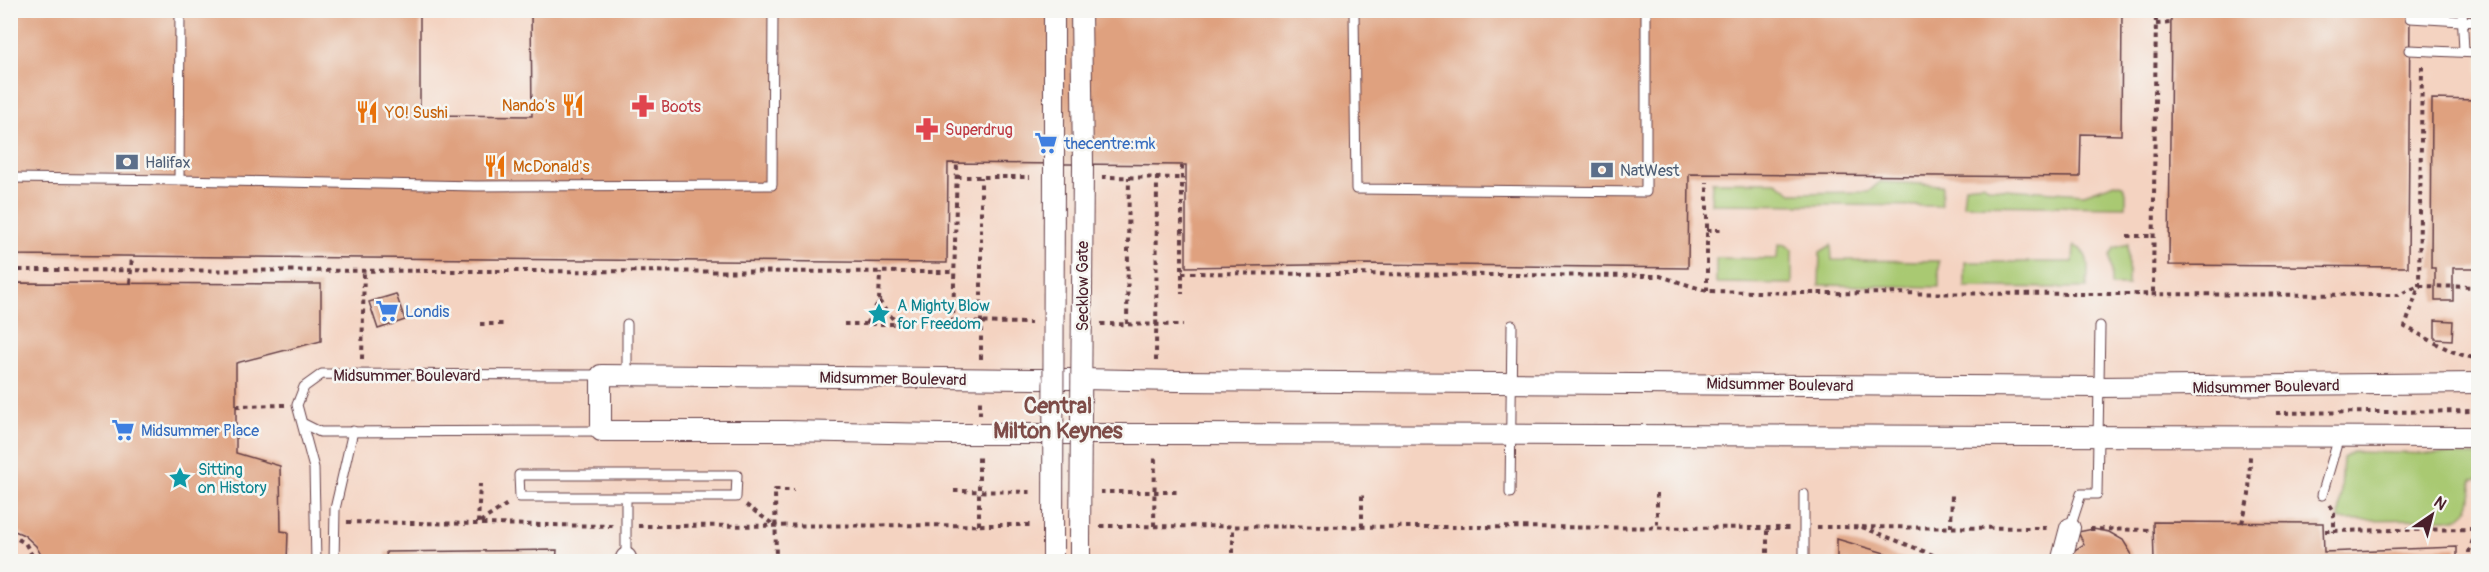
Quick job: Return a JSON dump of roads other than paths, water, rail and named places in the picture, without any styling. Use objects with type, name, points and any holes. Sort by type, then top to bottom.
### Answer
[{"type":"street","name":"Secklow Gate","points":[[1052,434],[1054,10]]},
{"type":"street","name":"Secklow Gate","points":[[1080,561],[1081,10]]},
{"type":"street","name":"Midsummer Boulevard","points":[[601,375],[2099,387],[2473,383]]},
{"type":"street","points":[[601,375],[601,431],[1176,435],[2474,437]]},
{"type":"street","points":[[1052,434],[1053,561]]},
{"type":"street","points":[[2061,561],[2070,528]]},
{"type":"lane","points":[[179,180],[180,10]]},
{"type":"lane","points":[[10,178],[476,186],[772,185],[773,10]]},
{"type":"lane","points":[[1354,10],[1356,189],[1646,192],[1646,10]]},
{"type":"lane","points":[[2462,10],[2464,51]]},
{"type":"lane","points":[[2410,18],[2478,22]]},
{"type":"lane","points":[[2409,50],[2478,53]]},
{"type":"lane","points":[[627,324],[627,376]]},
{"type":"lane","points":[[1510,493],[1512,325]]},
{"type":"lane","points":[[2070,528],[2081,494],[2097,494],[2100,326]]},
{"type":"lane","name":"Midsummer Boulevard","points":[[304,424],[297,405],[304,387],[322,374],[601,375]]},
{"type":"lane","points":[[304,424],[320,432],[601,431]]},
{"type":"lane","points":[[304,424],[314,468],[316,561]]},
{"type":"lane","points":[[334,561],[335,509],[352,431]]},
{"type":"lane","points":[[2322,495],[2339,437]]},
{"type":"lane","points":[[519,475],[736,475],[736,497],[626,497],[520,497],[519,475]]},
{"type":"lane","points":[[1804,494],[1804,561]]},
{"type":"lane","points":[[626,497],[626,560]]},
{"type":"place","name":"Nando's","points":[[573,105]]},
{"type":"place","name":"Boots","points":[[643,106]]},
{"type":"place","name":"YO! Sushi","points":[[367,112]]},
{"type":"place","name":"Superdrug","points":[[927,129]]},
{"type":"place","name":"thecentre:mk","points":[[1046,143]]},
{"type":"place","name":"Halifax","points":[[127,162]]},
{"type":"place","name":"McDonald's","points":[[495,166]]},
{"type":"place","name":"NatWest","points":[[1602,170]]},
{"type":"place","name":"Londis","points":[[387,311]]},
{"type":"place","name":"A Mighty Blow for Freedom","points":[[879,314]]},
{"type":"place","name":"Midsummer Place","points":[[123,430]]},
{"type":"place","name":"Sitting on History","points":[[180,478]]},
{"type":"district","name":"Central Milton Keynes","points":[[1058,418]]}]
